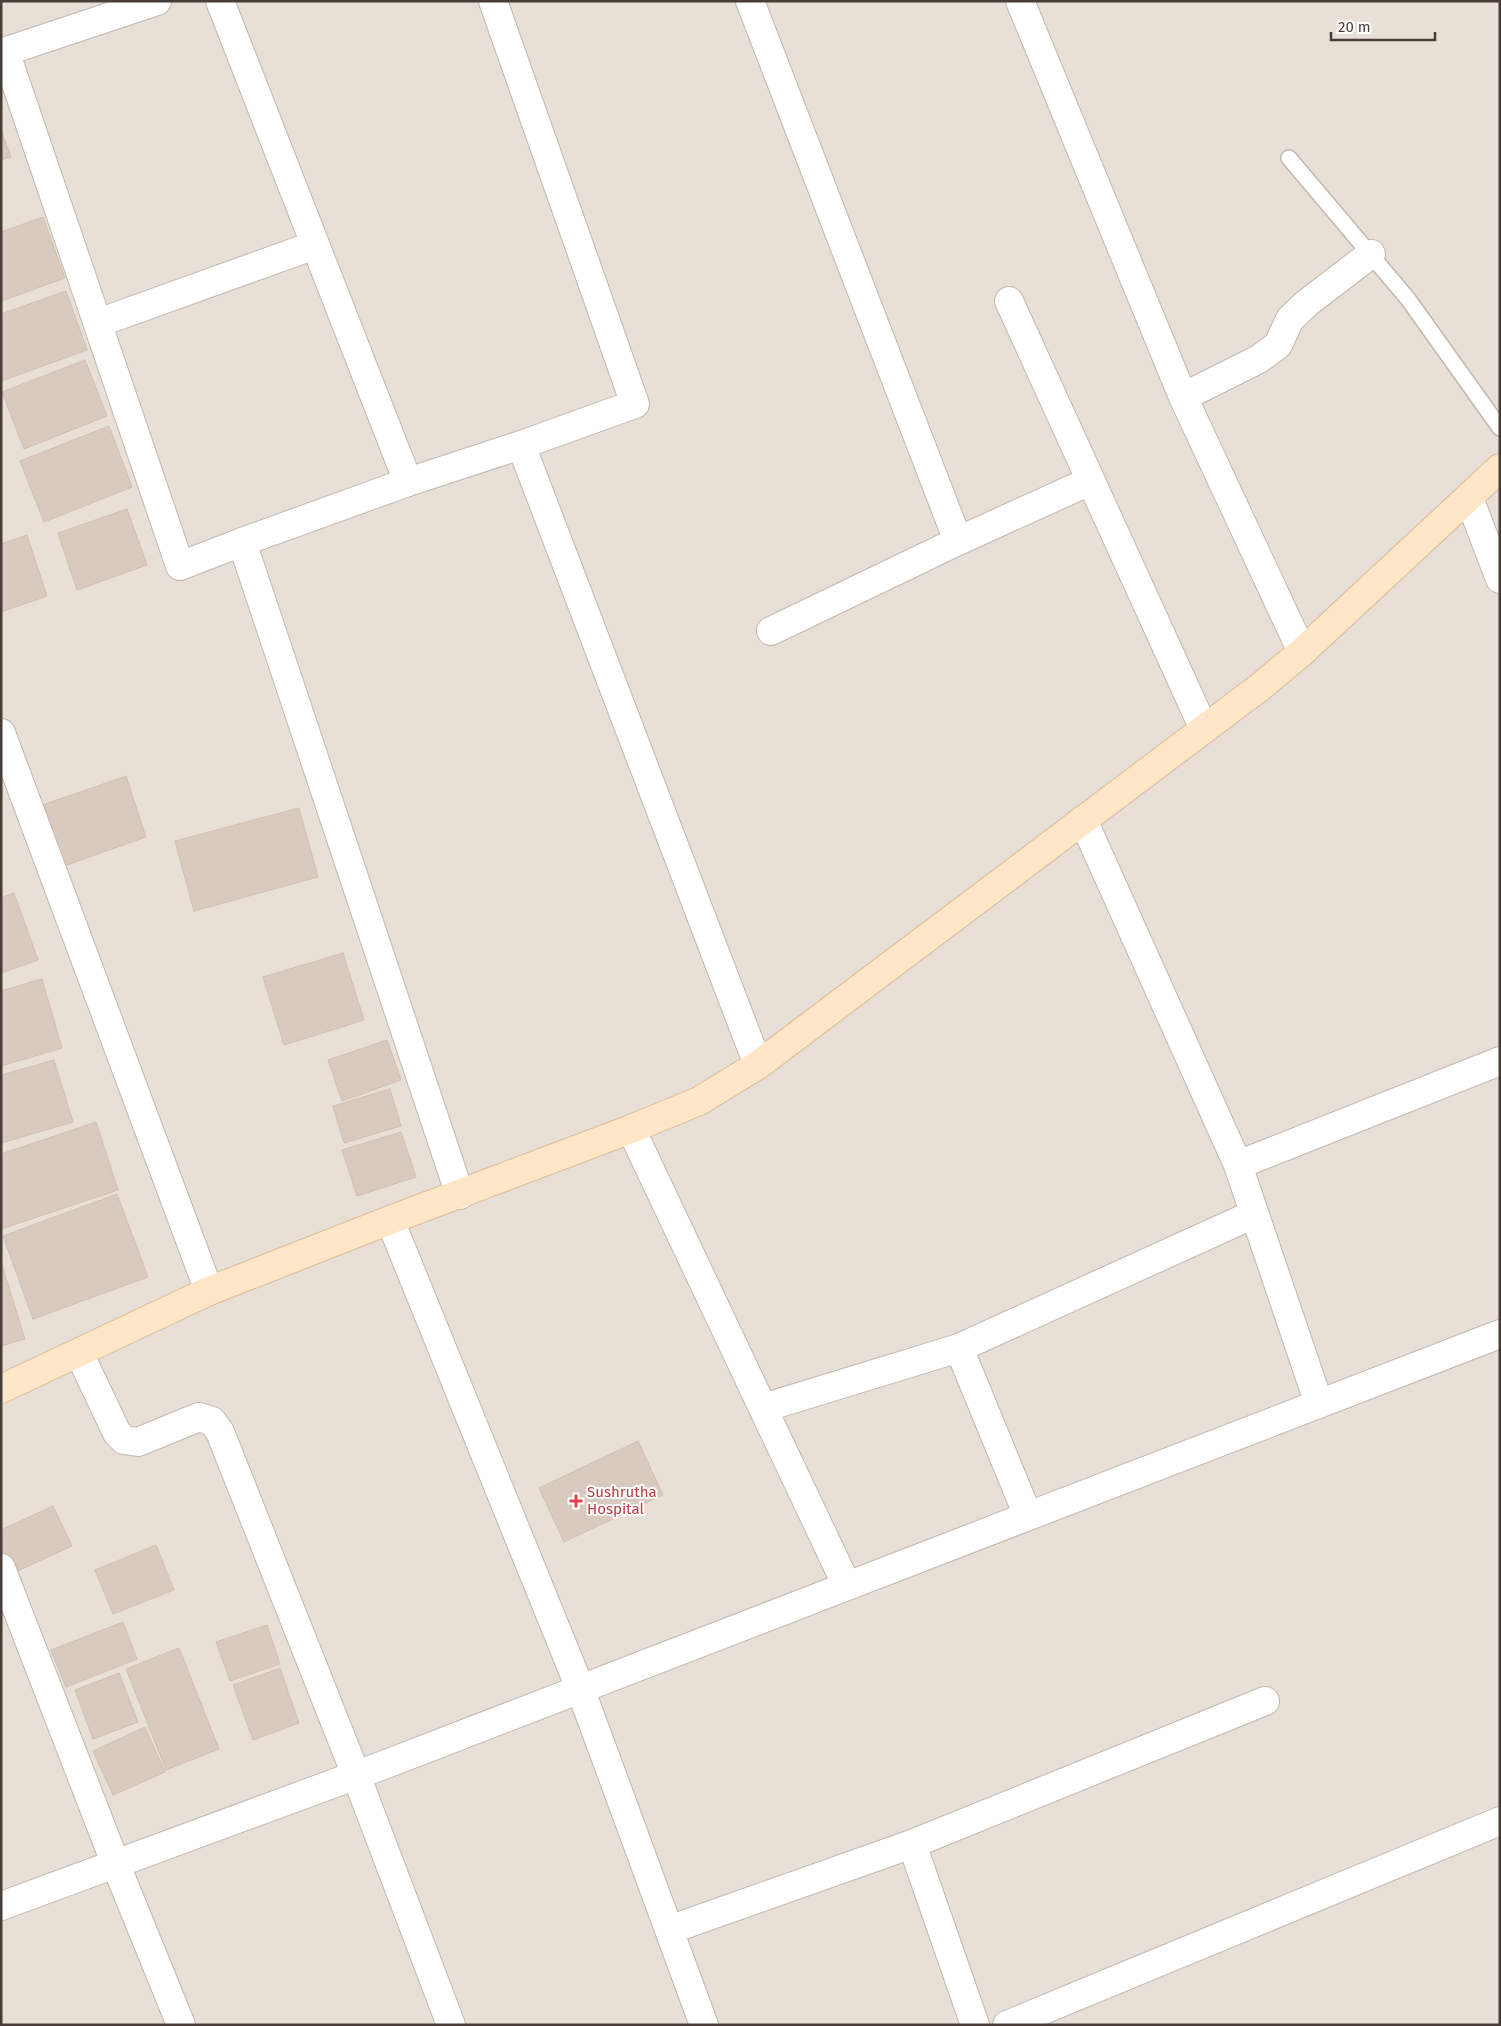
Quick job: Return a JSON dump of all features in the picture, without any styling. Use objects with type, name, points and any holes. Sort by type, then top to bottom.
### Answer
[{"type":"main road","points":[[1,1389],[209,1291],[631,1129],[699,1100],[758,1065],[1260,687],[1302,652],[1500,468]]},
{"type":"street","points":[[157,1],[3,52],[98,323],[180,566],[408,482],[635,404],[493,1]]},
{"type":"street","points":[[220,1],[408,482]]},
{"type":"street","points":[[750,1],[958,541]]},
{"type":"street","points":[[1020,1],[1183,397],[1302,652]]},
{"type":"street","points":[[98,323],[315,245]]},
{"type":"street","points":[[1183,397],[1260,359],[1278,345],[1290,318],[1372,254]]},
{"type":"street","points":[[1009,301],[1204,729]]},
{"type":"street","points":[[521,444],[758,1065]]},
{"type":"street","points":[[771,631],[958,541],[1090,481]]},
{"type":"street","points":[[1469,498],[1500,579]]},
{"type":"street","points":[[242,542],[460,1195]]},
{"type":"street","points":[[1,733],[209,1291]]},
{"type":"street","points":[[1083,820],[1238,1165],[1319,1404]]},
{"type":"street","points":[[1238,1165],[1500,1061]]},
{"type":"street","points":[[631,1129],[847,1586]]},
{"type":"street","points":[[763,1408],[960,1348],[1254,1214]]},
{"type":"street","points":[[390,1220],[580,1688],[704,2025]]},
{"type":"street","points":[[1,1906],[356,1775],[1500,1334]]},
{"type":"street","points":[[960,1348],[1028,1516]]},
{"type":"street","points":[[79,1353],[117,1434],[124,1440],[138,1442],[199,1417],[212,1421],[220,1432],[356,1775],[451,2025]]},
{"type":"street","points":[[1,1568],[116,1865],[181,2025]]},
{"type":"street","points":[[669,1930],[912,1844],[1265,1701]]},
{"type":"street","points":[[1007,2025],[1500,1821]]},
{"type":"street","points":[[912,1844],[975,2025]]},
{"type":"lane","points":[[1289,158],[1372,254],[1408,299],[1500,428]]},
{"type":"shaded area","points":[[1,1],[1500,1],[1500,2025],[1,2025]]},
{"type":"building","points":[[1,130],[11,157],[1,160]]},
{"type":"building","points":[[43,217],[65,278],[1,301],[1,232]]},
{"type":"building","points":[[66,291],[87,350],[1,381],[1,314]]},
{"type":"building","points":[[85,360],[107,416],[24,449],[2,392]]},
{"type":"building","points":[[109,426],[132,487],[44,522],[20,461]]},
{"type":"building","points":[[127,509],[147,565],[77,590],[58,533]]},
{"type":"building","points":[[27,535],[47,596],[1,612],[1,544]]},
{"type":"building","points":[[126,776],[146,837],[61,867],[40,806]]},
{"type":"building","points":[[299,808],[318,877],[194,911],[175,841]]},
{"type":"building","points":[[14,893],[38,960],[1,973],[1,898]]},
{"type":"building","points":[[343,953],[364,1020],[284,1045],[263,977]]},
{"type":"building","points":[[42,979],[62,1048],[1,1066],[1,991]]},
{"type":"building","points":[[387,1040],[401,1080],[342,1101],[328,1060]]},
{"type":"building","points":[[54,1060],[73,1122],[1,1143],[1,1075]]},
{"type":"building","points":[[390,1089],[401,1126],[344,1143],[333,1106]]},
{"type":"building","points":[[96,1122],[118,1190],[1,1229],[1,1154]]},
{"type":"building","points":[[401,1132],[416,1177],[357,1196],[342,1150]]},
{"type":"building","points":[[117,1194],[148,1277],[33,1319],[3,1236]]},
{"type":"building","points":[[1,1262],[25,1339],[1,1346]]},
{"type":"building","points":[[638,1441],[663,1495],[564,1542],[539,1488]]},
{"type":"building","points":[[53,1506],[72,1546],[11,1574],[1,1553],[1,1530]]},
{"type":"building","points":[[156,1545],[174,1590],[113,1614],[95,1570]]},
{"type":"building","points":[[123,1622],[137,1659],[66,1687],[51,1650]]},
{"type":"building","points":[[267,1625],[280,1664],[230,1681],[216,1642]]},
{"type":"building","points":[[179,1648],[219,1749],[166,1770],[126,1669]]},
{"type":"building","points":[[280,1668],[299,1723],[253,1740],[233,1685]]},
{"type":"building","points":[[119,1673],[138,1722],[93,1739],[75,1690]]},
{"type":"building","points":[[145,1727],[165,1772],[113,1795],[93,1751]]},
{"type":"place","name":"Sushrutha Hospital","points":[[576,1501]]}]
